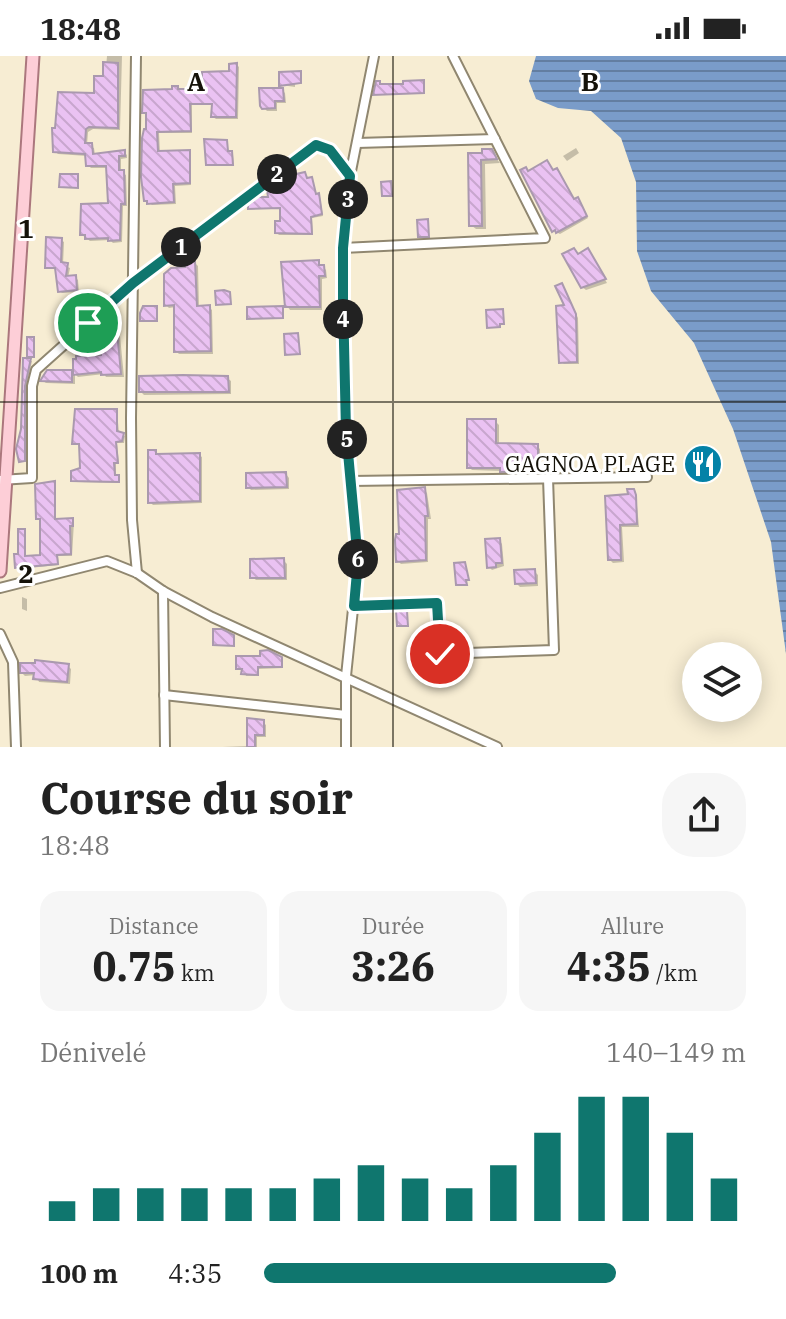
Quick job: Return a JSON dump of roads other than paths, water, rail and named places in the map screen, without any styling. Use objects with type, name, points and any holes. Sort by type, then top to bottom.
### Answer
[{"type":"main road","points":[[0,571],[2,479],[33,56]]},
{"type":"street","points":[[136,56],[132,505],[137,573]]},
{"type":"street","points":[[346,747],[346,676],[358,561],[344,375],[343,248],[350,176],[374,56]]},
{"type":"street","points":[[343,248],[545,238],[453,56]]},
{"type":"street","points":[[357,143],[495,139]]},
{"type":"street","points":[[2,479],[32,478],[32,386],[36,370],[133,283],[316,145],[330,150],[350,176]]},
{"type":"street","points":[[351,481],[647,477]]},
{"type":"street","points":[[354,606],[437,603],[440,654],[554,650],[548,478]]},
{"type":"street","points":[[0,588],[107,561],[137,573],[212,617],[497,747]]},
{"type":"street","points":[[163,591],[165,747]]},
{"type":"street","points":[[0,634],[13,662],[16,747]]},
{"type":"street","points":[[164,695],[346,715]]},
{"type":"water","points":[[536,56],[786,56],[786,654],[771,542],[733,429],[694,343],[651,291],[637,251],[636,182],[621,138],[591,111],[558,108],[536,99],[529,81]]},
{"type":"place","name":"GAGNOA PLAGE","points":[[703,464]]}]
